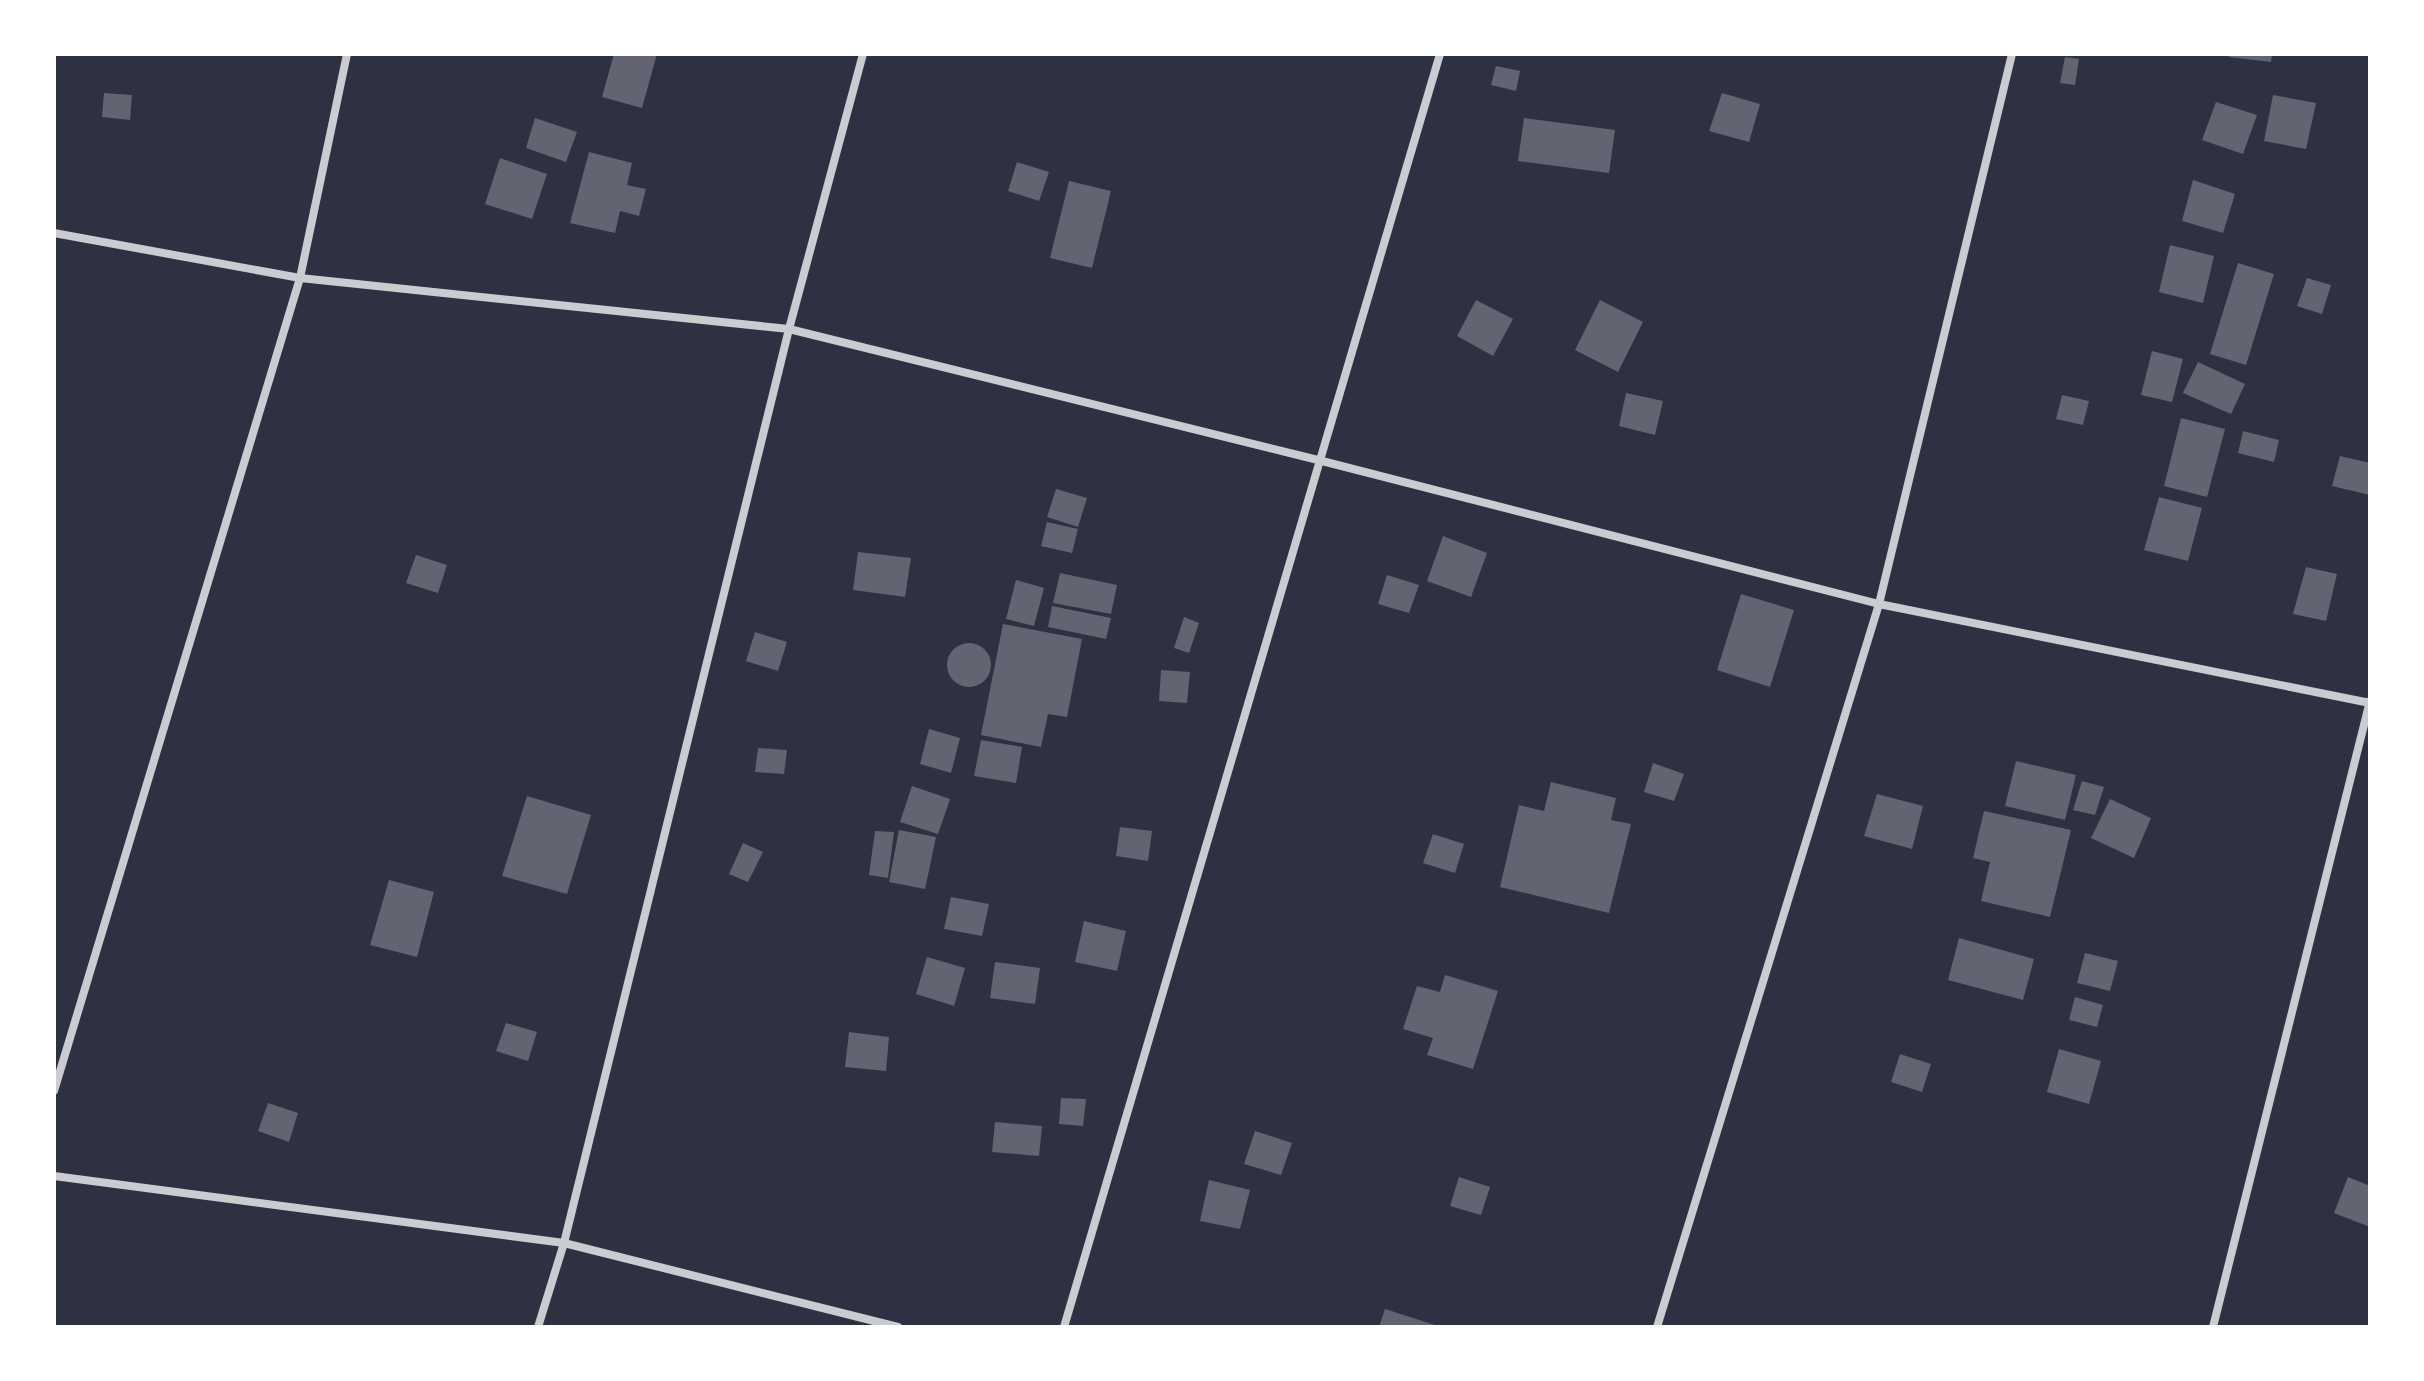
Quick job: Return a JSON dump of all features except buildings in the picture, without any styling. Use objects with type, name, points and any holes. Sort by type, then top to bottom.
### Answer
[{"type":"street","points":[[54,1091],[300,278],[347,54]]},
{"type":"street","points":[[538,1327],[564,1243],[789,329],[863,54]]},
{"type":"street","points":[[1064,1327],[1440,54]]},
{"type":"street","points":[[1657,1327],[1879,604],[2012,54]]},
{"type":"street","points":[[54,233],[300,278],[789,329],[1879,604],[2370,703],[2213,1327]]},
{"type":"street","points":[[54,1176],[564,1243],[898,1327]]}]
